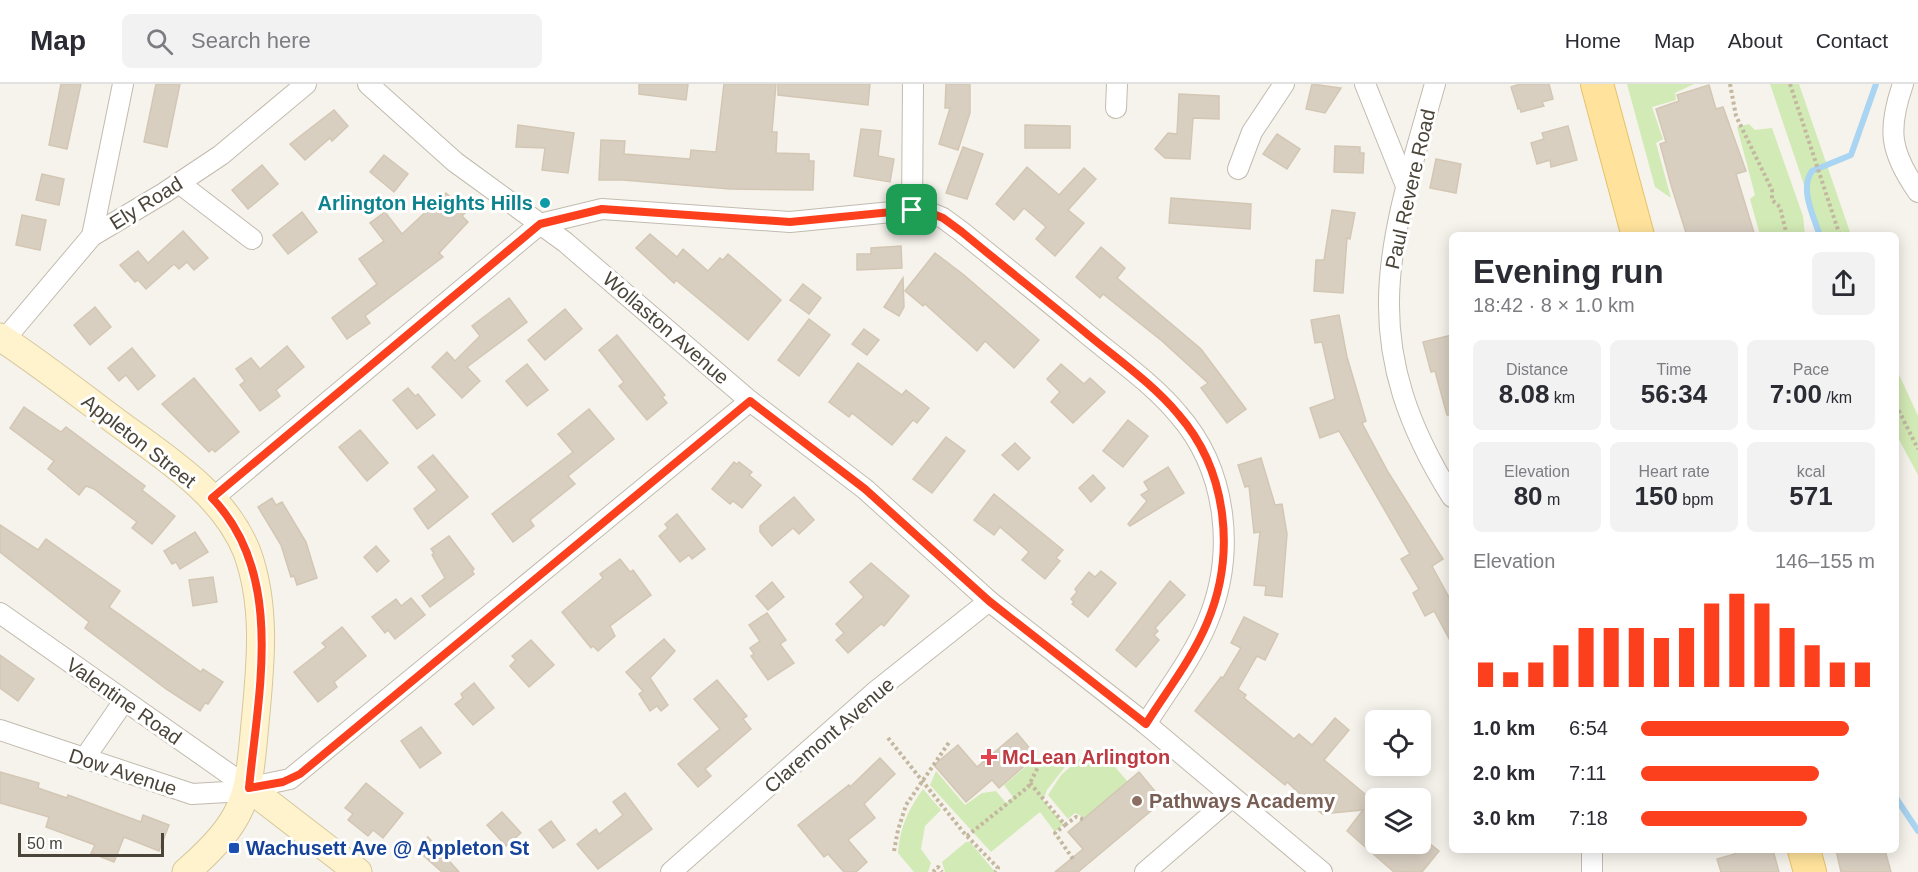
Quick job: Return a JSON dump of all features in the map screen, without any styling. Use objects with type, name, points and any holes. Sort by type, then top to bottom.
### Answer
[{"type":"main road","points":[[1598,84],[1637,232]]},
{"type":"main road","points":[[1805,853],[1810,872]]},
{"type":"street","points":[[92,236],[123,84]]},
{"type":"street","name":"Ely Road","points":[[2,339],[92,236],[221,155],[306,84]]},
{"type":"street","name":"Wollaston Avenue","points":[[368,84],[456,162],[540,224],[750,401],[865,489],[989,601],[1146,724],[1231,798],[1322,872]]},
{"type":"street","points":[[912,210],[913,84]]},
{"type":"street","points":[[1116,108],[1117,84]]},
{"type":"street","points":[[1238,169],[1252,132],[1284,84]]},
{"type":"street","points":[[1365,84],[1406,186]]},
{"type":"street","name":"Paul Revere Road","points":[[1435,84],[1406,186],[1390,265],[1387,299],[1395,371],[1405,405],[1420,442],[1449,492]]},
{"type":"street","points":[[1903,84],[1892,126],[1892,138],[1900,162],[1918,192]]},
{"type":"street","points":[[179,183],[252,239]]},
{"type":"street","points":[[212,498],[540,224],[602,209],[782,222],[912,210],[926,211],[943,218],[962,232],[1148,384],[1181,416],[1206,459],[1221,498],[1222,574],[1202,634],[1146,724]]},
{"type":"street","name":"Appleton Street","points":[[2,339],[164,458],[212,498],[227,515],[243,543],[251,566],[258,602],[260,667],[249,788],[238,815],[229,829],[210,851],[186,872]]},
{"type":"street","name":"Dow Avenue","points":[[0,730],[192,794],[283,782],[300,774],[750,401]]},
{"type":"street","name":"Claremont Avenue","points":[[671,872],[876,691],[989,601]]},
{"type":"street","name":"Valentine Road","points":[[0,613],[249,788]]},
{"type":"street","points":[[84,759],[124,701]]},
{"type":"street","points":[[249,788],[358,872]]},
{"type":"street","points":[[1145,872],[1231,798]]},
{"type":"street","points":[[1592,853],[1592,872]]},
{"type":"path","points":[[1730,84],[1736,116],[1772,190],[1772,200],[1780,207],[1786,232]]},
{"type":"path","points":[[1790,84],[1839,232]]},
{"type":"path","points":[[1899,411],[1918,449]]},
{"type":"path","points":[[888,738],[967,836],[998,868],[995,872]]},
{"type":"path","points":[[894,851],[906,805],[950,741]]},
{"type":"path","points":[[967,836],[1015,799],[1030,783],[1045,753]]},
{"type":"path","points":[[1030,783],[1065,825]]},
{"type":"path","points":[[1073,859],[1055,834],[1076,817],[1083,819]]},
{"type":"path","points":[[933,872],[938,867],[942,872]]},
{"type":"green space","points":[[1627,84],[1694,84],[1675,93],[1676,100],[1652,107],[1663,139],[1656,143],[1671,198],[1655,187]]},
{"type":"green space","points":[[1770,84],[1799,84],[1850,232],[1820,232]]},
{"type":"green space","points":[[1749,124],[1755,130],[1772,128],[1803,216],[1805,232],[1759,232],[1750,199],[1755,195],[1737,127]]},
{"type":"green space","points":[[1899,375],[1918,416],[1918,475],[1899,440]]},
{"type":"green space","points":[[1092,748],[1095,752],[1102,752],[1128,782],[1085,818],[1075,813],[1068,819],[1048,795],[1061,775]]},
{"type":"green space","points":[[1049,756],[1061,757],[1068,763],[1047,790],[1043,800],[1063,824],[1055,832],[1040,812],[991,852],[930,785],[936,771],[965,805],[982,793],[996,791],[1006,803],[1013,797],[1004,785],[1036,758],[1041,760]]},
{"type":"green space","points":[[923,789],[941,810],[925,826],[921,849],[931,863],[928,872],[914,872],[898,853],[906,819]]},
{"type":"green space","points":[[966,842],[970,842],[995,872],[945,872],[942,862]]},
{"type":"building","points":[[61,84],[81,84],[67,149],[49,145]]},
{"type":"building","points":[[156,84],[180,84],[167,147],[144,142]]},
{"type":"building","points":[[639,84],[688,84],[686,100],[639,94]]},
{"type":"building","points":[[724,84],[776,84],[772,132],[777,132],[776,153],[809,154],[809,161],[814,161],[813,190],[730,189],[599,180],[601,140],[625,141],[624,154],[690,159],[691,150],[716,152]]},
{"type":"building","points":[[778,84],[870,84],[868,105],[778,95]]},
{"type":"building","points":[[946,84],[970,84],[970,113],[958,150],[939,144],[950,108],[945,108]]},
{"type":"building","points":[[1312,84],[1341,88],[1325,113],[1306,109]]},
{"type":"building","points":[[1520,84],[1549,84],[1553,99],[1542,102],[1544,106],[1521,112],[1511,87]]},
{"type":"building","points":[[1709,85],[1716,109],[1723,107],[1746,171],[1736,174],[1754,232],[1686,232],[1660,144],[1666,142],[1656,109],[1679,101],[1677,95]]},
{"type":"building","points":[[1179,94],[1219,96],[1219,119],[1193,118],[1190,159],[1165,158],[1155,149],[1168,133],[1177,134]]},
{"type":"building","points":[[334,110],[348,126],[332,141],[330,138],[305,160],[290,144]]},
{"type":"building","points":[[518,125],[574,133],[568,173],[542,170],[545,148],[516,147]]},
{"type":"building","points":[[1025,125],[1070,126],[1070,148],[1025,148]]},
{"type":"building","points":[[1568,126],[1577,160],[1551,167],[1550,160],[1537,164],[1531,143],[1544,139],[1542,133]]},
{"type":"building","points":[[861,129],[881,131],[878,156],[894,159],[890,182],[854,176]]},
{"type":"building","points":[[1277,134],[1300,149],[1287,169],[1263,154]]},
{"type":"building","points":[[1335,146],[1360,147],[1360,153],[1364,153],[1363,173],[1334,172]]},
{"type":"building","points":[[963,147],[983,154],[967,199],[946,193]]},
{"type":"building","points":[[384,155],[408,174],[394,192],[370,172]]},
{"type":"building","points":[[1436,159],[1461,164],[1456,193],[1430,188]]},
{"type":"building","points":[[262,165],[278,184],[248,209],[232,190]]},
{"type":"building","points":[[1027,167],[1059,195],[1084,168],[1096,179],[1068,210],[1084,223],[1055,256],[1036,239],[1046,227],[1024,208],[1014,220],[996,204]]},
{"type":"building","points":[[42,174],[64,179],[59,205],[36,200]]},
{"type":"building","points":[[446,193],[466,212],[462,216],[468,222],[439,253],[443,257],[365,316],[370,323],[347,339],[332,318],[377,284],[359,259],[384,241],[370,223],[385,212],[402,234]]},
{"type":"building","points":[[1171,198],[1251,204],[1250,229],[1169,223]]},
{"type":"building","points":[[1332,210],[1355,213],[1350,239],[1347,238],[1343,293],[1314,291],[1316,260],[1324,260]]},
{"type":"building","points":[[302,212],[317,232],[288,254],[273,235]]},
{"type":"building","points":[[22,215],[46,220],[40,250],[16,245]]},
{"type":"building","points":[[183,231],[208,258],[194,270],[187,262],[179,269],[174,264],[146,289],[138,280],[135,282],[120,265],[138,251],[148,263]]},
{"type":"building","points":[[650,234],[677,257],[683,249],[708,271],[720,258],[723,260],[728,254],[781,300],[748,340],[676,280],[674,283],[636,248]]},
{"type":"building","points":[[901,246],[902,268],[857,270],[857,254],[871,254],[871,248]]},
{"type":"building","points":[[1101,247],[1125,268],[1117,278],[1201,349],[1246,409],[1227,423],[1201,388],[1208,383],[1162,341],[1103,294],[1100,298],[1076,277]]},
{"type":"building","points":[[935,253],[1039,340],[1014,368],[985,341],[977,351],[925,304],[923,306],[905,291]]},
{"type":"building","points":[[903,278],[904,307],[899,316],[884,307]]},
{"type":"building","points":[[803,284],[821,298],[809,314],[790,300]]},
{"type":"building","points":[[509,298],[527,322],[467,367],[480,381],[462,398],[432,367],[447,352],[455,361],[480,336],[472,326]]},
{"type":"building","points":[[95,307],[111,327],[90,345],[74,325]]},
{"type":"building","points":[[565,309],[582,329],[545,360],[528,340]]},
{"type":"building","points":[[1339,315],[1347,357],[1366,421],[1362,423],[1388,472],[1443,559],[1432,566],[1449,597],[1449,638],[1434,611],[1425,616],[1413,593],[1419,589],[1401,559],[1410,554],[1339,431],[1320,438],[1310,408],[1335,399],[1322,342],[1315,343],[1311,320]]},
{"type":"building","points":[[809,319],[830,335],[799,376],[778,360]]},
{"type":"building","points":[[864,329],[879,340],[867,355],[852,344]]},
{"type":"building","points":[[617,335],[665,395],[662,397],[667,403],[647,420],[619,386],[624,382],[599,350]]},
{"type":"building","points":[[1449,336],[1449,415],[1447,415],[1435,371],[1431,372],[1423,342]]},
{"type":"building","points":[[287,346],[304,367],[276,390],[280,396],[260,411],[240,385],[245,381],[236,369],[251,358],[260,369]]},
{"type":"building","points":[[132,348],[155,376],[138,390],[126,375],[119,381],[108,368]]},
{"type":"building","points":[[858,363],[902,395],[906,390],[929,408],[917,423],[913,420],[892,445],[852,413],[849,417],[829,402]]},
{"type":"building","points":[[527,364],[548,390],[527,406],[506,381]]},
{"type":"building","points":[[1061,364],[1084,384],[1090,378],[1105,392],[1073,423],[1051,402],[1060,392],[1047,379]]},
{"type":"building","points":[[194,378],[239,432],[215,452],[212,449],[209,452],[162,404]]},
{"type":"building","points":[[408,388],[415,396],[418,394],[435,415],[417,429],[393,400]]},
{"type":"building","points":[[24,407],[61,432],[66,427],[145,486],[142,490],[175,516],[152,544],[132,528],[137,522],[94,489],[86,486],[79,495],[48,469],[54,461],[10,428]]},
{"type":"building","points":[[589,409],[614,439],[568,476],[575,484],[530,520],[534,526],[513,542],[492,514],[573,452],[558,434]]},
{"type":"building","points":[[1128,420],[1148,436],[1123,467],[1103,451]]},
{"type":"building","points":[[360,430],[388,463],[367,481],[339,447]]},
{"type":"building","points":[[946,437],[965,451],[932,493],[913,479]]},
{"type":"building","points":[[1015,443],[1030,458],[1018,470],[1002,455]]},
{"type":"building","points":[[433,455],[468,497],[428,529],[414,509],[437,490],[418,467]]},
{"type":"building","points":[[1261,458],[1275,505],[1282,504],[1287,534],[1282,597],[1265,595],[1266,586],[1254,585],[1260,532],[1254,533],[1249,486],[1245,487],[1238,465]]},
{"type":"building","points":[[734,462],[737,464],[739,462],[752,472],[749,475],[761,485],[742,508],[733,501],[730,504],[712,489]]},
{"type":"building","points":[[1168,467],[1184,493],[1130,526],[1128,524],[1147,501],[1141,495],[1149,490],[1144,482]]},
{"type":"building","points":[[1093,475],[1105,488],[1091,502],[1079,488]]},
{"type":"building","points":[[994,494],[1063,550],[1056,558],[1060,561],[1045,579],[1022,560],[1029,552],[1000,527],[994,535],[974,520]]},
{"type":"building","points":[[794,497],[814,520],[799,534],[793,528],[772,546],[760,532],[760,526]]},
{"type":"building","points":[[272,498],[276,505],[282,502],[306,542],[317,578],[297,585],[294,576],[291,577],[281,545],[258,507]]},
{"type":"building","points":[[677,514],[705,549],[692,559],[689,555],[680,562],[659,536],[668,528],[665,524]]},
{"type":"building","points":[[0,525],[38,550],[46,539],[120,591],[109,607],[201,672],[203,669],[223,682],[208,704],[205,703],[200,711],[166,689],[85,628],[89,622],[0,552]]},
{"type":"building","points":[[195,532],[208,552],[180,569],[176,562],[172,564],[164,551]]},
{"type":"building","points":[[449,536],[474,569],[472,571],[474,574],[430,607],[422,596],[445,578],[431,549]]},
{"type":"building","points":[[376,546],[389,561],[377,572],[364,557]]},
{"type":"building","points":[[620,559],[630,572],[633,570],[651,595],[610,626],[615,636],[598,651],[593,646],[591,648],[562,612],[603,578],[600,574]]},
{"type":"building","points":[[871,563],[909,596],[884,626],[881,624],[848,653],[836,640],[844,633],[836,624],[864,597],[850,582]]},
{"type":"building","points":[[1101,571],[1116,583],[1088,617],[1072,604],[1074,602],[1071,599],[1077,592],[1075,589],[1089,572],[1095,577]]},
{"type":"building","points":[[213,577],[217,602],[193,606],[189,580]]},
{"type":"building","points":[[1170,581],[1185,595],[1155,628],[1158,631],[1154,635],[1159,640],[1136,667],[1116,650]]},
{"type":"building","points":[[772,582],[784,597],[768,610],[756,596]]},
{"type":"building","points":[[411,598],[425,615],[395,639],[388,630],[385,633],[372,617],[396,599],[401,606]]},
{"type":"building","points":[[767,613],[786,640],[780,644],[794,663],[768,680],[751,656],[754,654],[750,648],[760,641],[749,625]]},
{"type":"building","points":[[1244,617],[1278,634],[1265,660],[1257,656],[1238,689],[1246,695],[1244,698],[1294,739],[1299,734],[1312,745],[1335,718],[1349,730],[1324,760],[1365,794],[1365,847],[1347,831],[1363,810],[1322,814],[1287,782],[1285,785],[1195,711],[1221,677],[1223,678],[1241,648],[1231,643]]},
{"type":"building","points":[[342,627],[366,656],[334,682],[337,687],[318,702],[294,672],[326,647],[322,643]]},
{"type":"building","points":[[664,639],[675,651],[650,678],[668,705],[661,711],[657,706],[650,711],[639,694],[643,691],[626,672]]},
{"type":"building","points":[[531,640],[554,665],[529,687],[510,666],[516,660],[512,656]]},
{"type":"building","points":[[0,655],[34,679],[18,701],[0,688]]},
{"type":"building","points":[[717,680],[747,716],[743,719],[751,729],[705,769],[711,776],[698,787],[678,764],[720,729],[694,699]]},
{"type":"building","points":[[474,683],[494,708],[473,725],[455,704],[463,698],[461,694]]},
{"type":"building","points":[[421,727],[441,753],[420,768],[401,741]]},
{"type":"building","points":[[1017,733],[1036,756],[999,788],[992,780],[966,802],[934,765],[958,745],[977,767]]},
{"type":"building","points":[[880,758],[895,774],[864,804],[875,818],[848,840],[867,862],[856,872],[844,872],[828,854],[824,857],[798,825],[849,785],[850,787]]},
{"type":"building","points":[[0,772],[39,783],[38,788],[67,798],[68,795],[141,822],[143,815],[169,825],[159,851],[124,837],[114,862],[91,853],[95,845],[46,827],[49,817],[0,803]]},
{"type":"building","points":[[1139,772],[1163,801],[1078,872],[1055,872],[1083,849],[1068,832]]},
{"type":"building","points":[[366,783],[403,813],[383,838],[373,830],[368,836],[348,820],[353,814],[345,808]]},
{"type":"building","points":[[625,793],[652,829],[598,869],[577,844],[596,829],[599,834],[623,815],[613,802]]},
{"type":"building","points":[[502,812],[521,833],[506,846],[487,825]]},
{"type":"building","points":[[551,821],[565,840],[553,848],[539,830]]},
{"type":"building","points":[[428,837],[459,872],[442,872],[417,850]]},
{"type":"building","points":[[1431,845],[1439,851],[1422,872],[1394,872],[1373,854],[1431,854]]},
{"type":"building","points":[[1774,853],[1779,872],[1721,872],[1717,859],[1735,854]]},
{"type":"building","points":[[1837,853],[1886,853],[1891,872],[1841,872]]},
{"type":"waterway","points":[[1819,232],[1807,194],[1808,178],[1812,171],[1851,155],[1876,84]]},
{"type":"waterway","points":[[1899,802],[1918,831]]},
{"type":"place","name":"Arlington Heights Hills","points":[[545,203]]},
{"type":"place","name":"McLean Arlington","points":[[989,757]]},
{"type":"place","name":"Pathways Academy","points":[[1137,801]]},
{"type":"place","name":"Wachusett Ave @ Appleton St","points":[[234,848]]},
{"type":"route","points":[[602,209],[774,222],[806,222],[885,211],[912,210],[926,211],[943,218],[962,232],[1148,384],[1181,416],[1206,459],[1221,498],[1224,544],[1222,574],[1208,622],[1202,634],[1146,724],[989,601],[865,489],[750,401],[300,774],[283,782],[249,788],[260,667],[259,609],[251,566],[243,543],[227,515],[212,498],[540,224],[602,209]]}]
